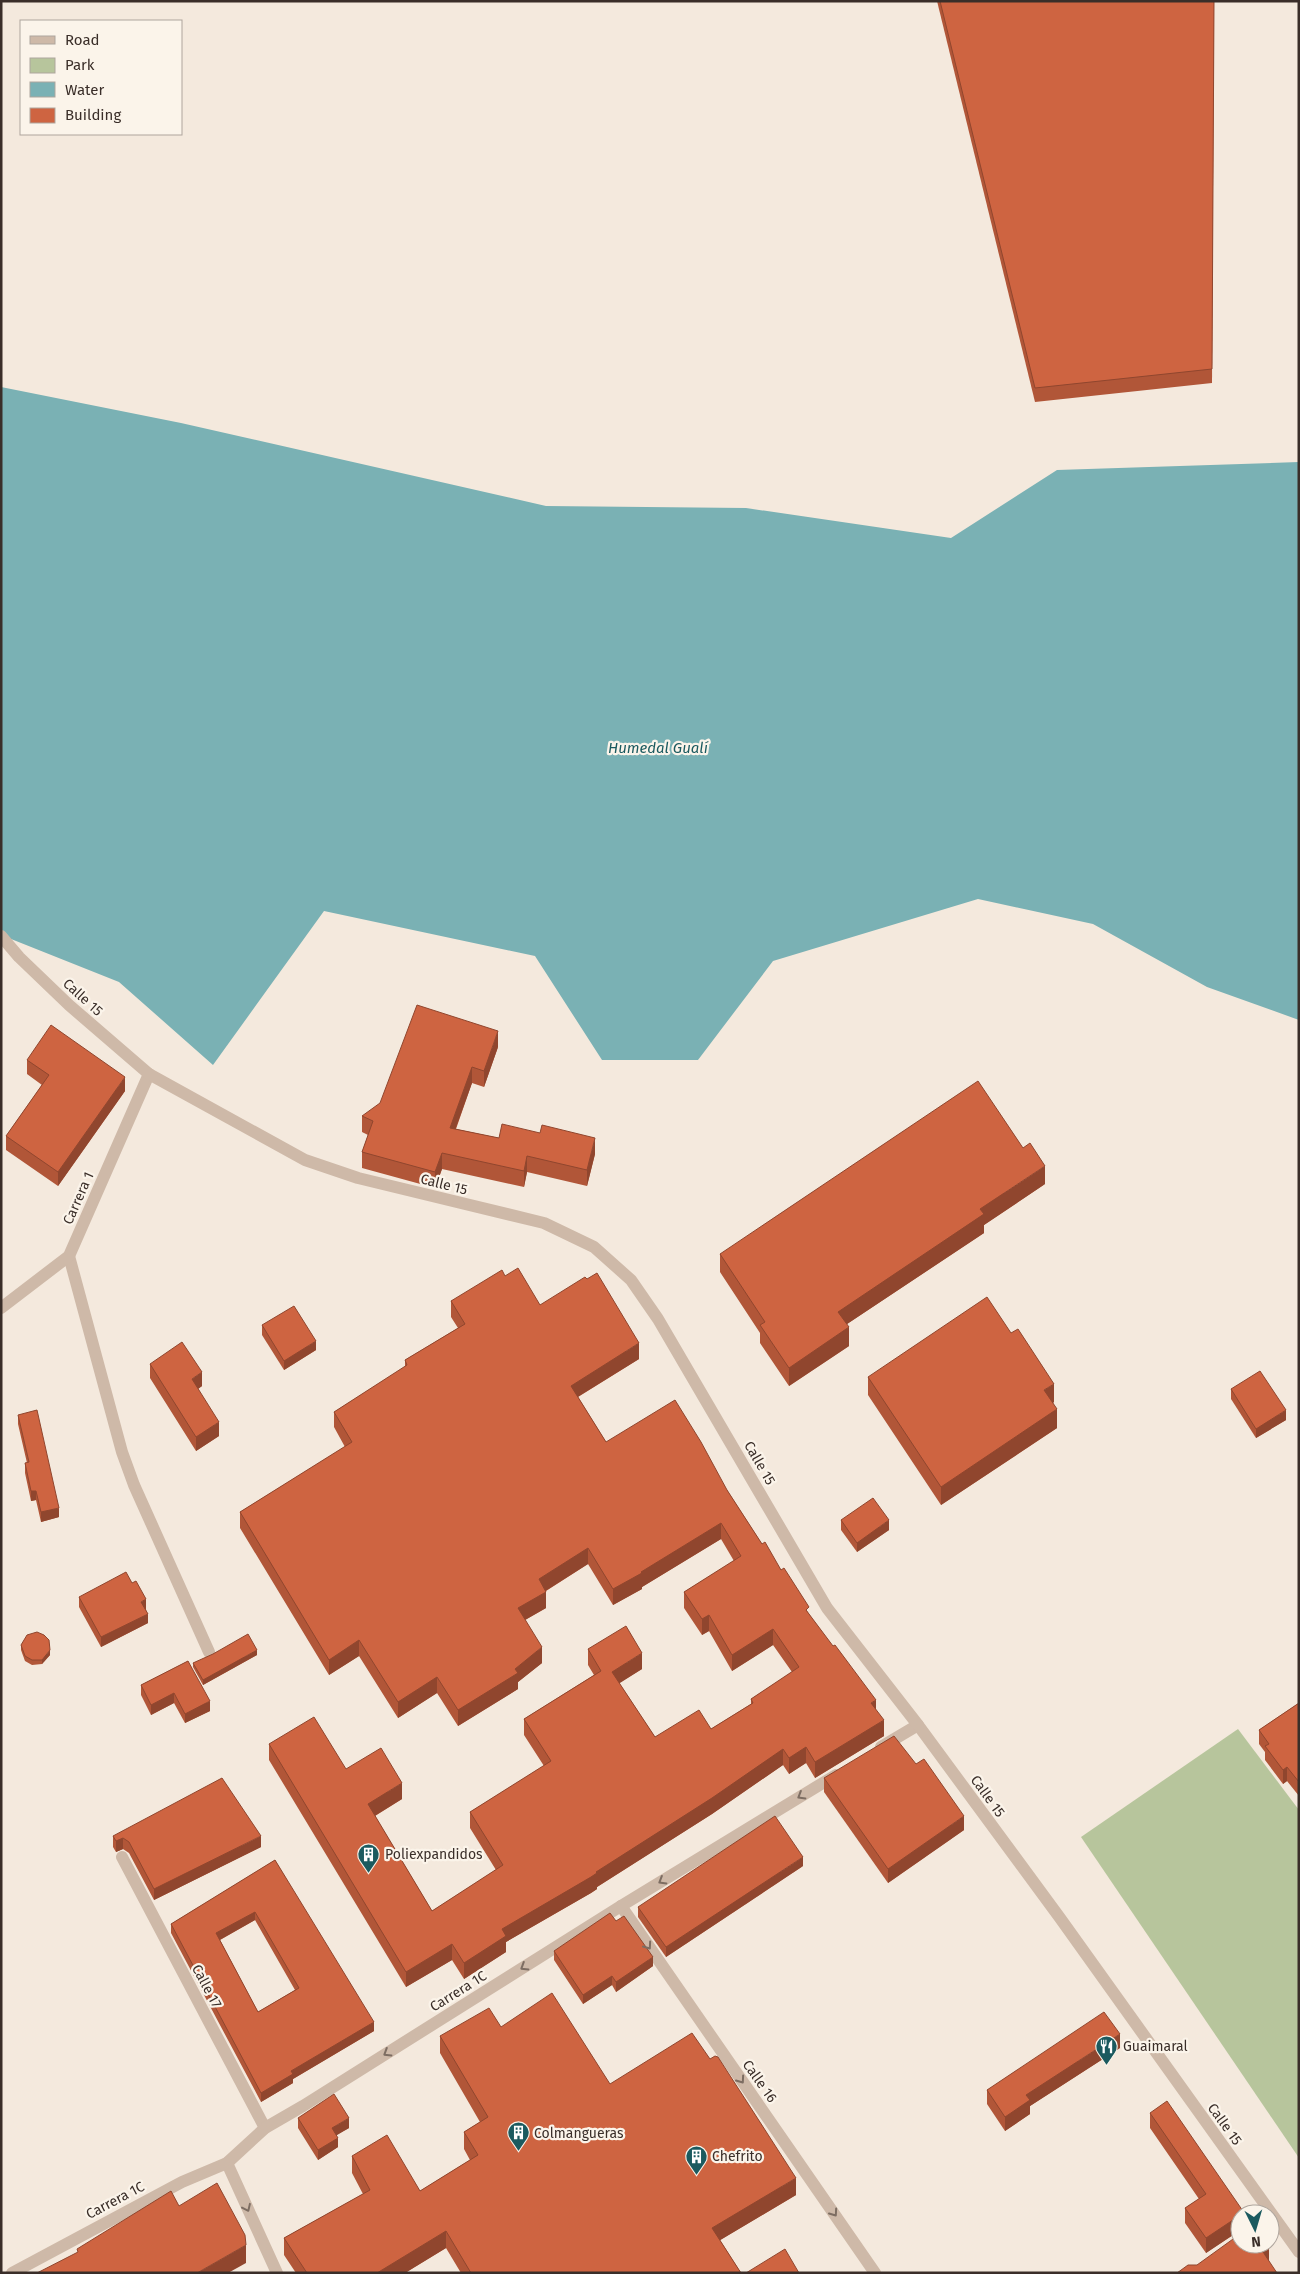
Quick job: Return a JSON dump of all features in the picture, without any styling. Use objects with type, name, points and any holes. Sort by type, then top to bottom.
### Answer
[{"type":"street","name":"Calle 15","points":[[1,936],[18,957],[40,978],[149,1074],[305,1160],[358,1178],[544,1224],[594,1247],[631,1280],[658,1319],[827,1608],[918,1725],[1060,1918],[1263,2204]]},
{"type":"street","name":"Carrera 1","points":[[1,1308],[69,1256],[149,1074]]},
{"type":"street","points":[[69,1256],[122,1452],[134,1485],[209,1652]]},
{"type":"street","points":[[867,1756],[918,1725]]},
{"type":"street","name":"Carrera 1C","points":[[12,2273],[182,2182],[227,2163],[265,2128],[620,1906],[850,1767]]},
{"type":"street","name":"Calle 17","points":[[122,1857],[265,2128]]},
{"type":"street","name":"Calle 16","points":[[620,1906],[875,2273]]},
{"type":"street","points":[[227,2163],[277,2273]]},
{"type":"street","name":"Calle 15","points":[[1280,2227],[1299,2252]]},
{"type":"green space","points":[[1238,1729],[1299,1810],[1299,2158],[1081,1837]]},
{"type":"water","name":"Humedal Gualí","points":[[1,387],[181,423],[546,506],[746,508],[951,538],[1057,470],[1299,462],[1299,1020],[1207,987],[1093,924],[978,899],[773,961],[698,1060],[602,1060],[535,956],[324,911],[213,1065],[119,982],[1,935]]},
{"type":"building","points":[[940,1],[1214,1],[1212,369],[1035,388]]},
{"type":"building","points":[[417,1005],[498,1031],[484,1071],[472,1067],[450,1128],[499,1138],[502,1124],[540,1133],[542,1125],[595,1138],[587,1170],[527,1156],[524,1171],[442,1153],[435,1172],[362,1152],[373,1121],[362,1116],[380,1103]]},
{"type":"building","points":[[51,1025],[125,1077],[58,1172],[6,1136],[49,1075],[27,1060]]},
{"type":"building","points":[[978,1081],[1023,1148],[1030,1143],[1045,1166],[980,1209],[984,1214],[838,1312],[849,1327],[789,1368],[760,1325],[765,1322],[720,1254]]},
{"type":"building","points":[[518,1268],[540,1305],[585,1277],[587,1279],[597,1273],[639,1343],[571,1386],[606,1442],[675,1400],[701,1442],[727,1490],[762,1544],[765,1542],[781,1570],[784,1568],[809,1607],[806,1610],[876,1700],[871,1703],[884,1720],[815,1762],[806,1747],[789,1758],[783,1749],[591,1877],[502,1929],[506,1936],[464,1963],[452,1944],[406,1972],[269,1744],[314,1717],[346,1769],[381,1748],[402,1783],[368,1804],[432,1911],[503,1865],[470,1812],[551,1761],[524,1719],[601,1671],[588,1649],[626,1626],[642,1653],[612,1672],[655,1737],[699,1710],[711,1729],[753,1703],[751,1699],[799,1667],[773,1629],[732,1655],[709,1615],[702,1619],[684,1592],[741,1556],[721,1523],[613,1589],[588,1548],[539,1579],[546,1592],[518,1608],[542,1647],[515,1669],[518,1673],[458,1710],[437,1677],[398,1702],[359,1640],[329,1660],[240,1512],[352,1442],[334,1412],[407,1365],[405,1360],[465,1324],[451,1301],[502,1270],[505,1276]]},
{"type":"building","points":[[987,1297],[1011,1333],[1018,1329],[1054,1384],[1044,1390],[1057,1409],[941,1487],[868,1377]]},
{"type":"building","points":[[294,1306],[316,1341],[284,1361],[262,1325]]},
{"type":"building","points":[[182,1342],[202,1372],[192,1379],[219,1422],[196,1437],[150,1364]]},
{"type":"building","points":[[1260,1371],[1286,1410],[1256,1429],[1231,1389]]},
{"type":"building","points":[[37,1410],[59,1508],[41,1512],[36,1491],[31,1491],[25,1463],[29,1462],[18,1415]]},
{"type":"building","points":[[873,1498],[889,1520],[857,1543],[841,1520]]},
{"type":"building","points":[[126,1572],[132,1583],[136,1581],[146,1599],[141,1602],[148,1614],[101,1637],[79,1597]]},
{"type":"building","points":[[37,1632],[49,1640],[50,1650],[42,1660],[32,1660],[25,1656],[21,1645],[27,1635]]},
{"type":"building","points":[[248,1634],[257,1650],[203,1680],[193,1663]]},
{"type":"building","points":[[188,1661],[210,1701],[185,1714],[174,1693],[151,1705],[141,1685]]},
{"type":"building","points":[[1299,1703],[1299,1782],[1287,1767],[1283,1770],[1265,1746],[1269,1744],[1259,1730]]},
{"type":"building","points":[[894,1736],[916,1764],[924,1759],[964,1816],[888,1869],[824,1778]]},
{"type":"building","points":[[222,1778],[261,1836],[154,1889],[129,1842],[123,1838],[116,1841],[113,1836]]},
{"type":"building","points":[[775,1816],[803,1857],[666,1947],[638,1907]]},
{"type":"building","points":[[275,1860],[374,2022],[291,2071],[293,2074],[261,2093],[171,1924]],"holes":[[[255,1912],[299,1988],[258,2012],[216,1933]]]},
{"type":"building","points":[[610,1913],[616,1921],[624,1916],[653,1957],[616,1982],[612,1976],[583,1995],[554,1951]]},
{"type":"building","points":[[552,1993],[610,2084],[692,2033],[710,2059],[715,2056],[718,2057],[796,2178],[712,2228],[741,2273],[471,2273],[446,2231],[377,2273],[307,2273],[284,2238],[370,2190],[352,2156],[387,2135],[420,2191],[478,2155],[464,2132],[488,2117],[440,2036],[489,2008],[501,2027]]},
{"type":"building","points":[[1104,2012],[1120,2034],[1026,2095],[1030,2100],[1005,2117],[987,2090]]},
{"type":"building","points":[[334,2094],[349,2118],[332,2128],[338,2138],[318,2150],[298,2118]]},
{"type":"building","points":[[1167,2101],[1238,2204],[1230,2204],[1230,2222],[1206,2238],[1185,2208],[1206,2194],[1150,2113]]},
{"type":"building","points":[[217,2183],[245,2235],[246,2245],[197,2273],[37,2273],[78,2252],[77,2249],[171,2191],[179,2206]]},
{"type":"building","points":[[1230,2241],[1230,2254],[1264,2254],[1277,2273],[1177,2273],[1188,2265],[1197,2265]]},
{"type":"building","points":[[785,2249],[799,2273],[746,2273]]},
{"type":"place","name":"Poliexpandidos","points":[[369,1873]]},
{"type":"place","name":"Guaimaral","points":[[1107,2065]]},
{"type":"place","name":"Colmangueras","points":[[518,2152]]},
{"type":"place","name":"Chefrito","points":[[696,2175]]}]
